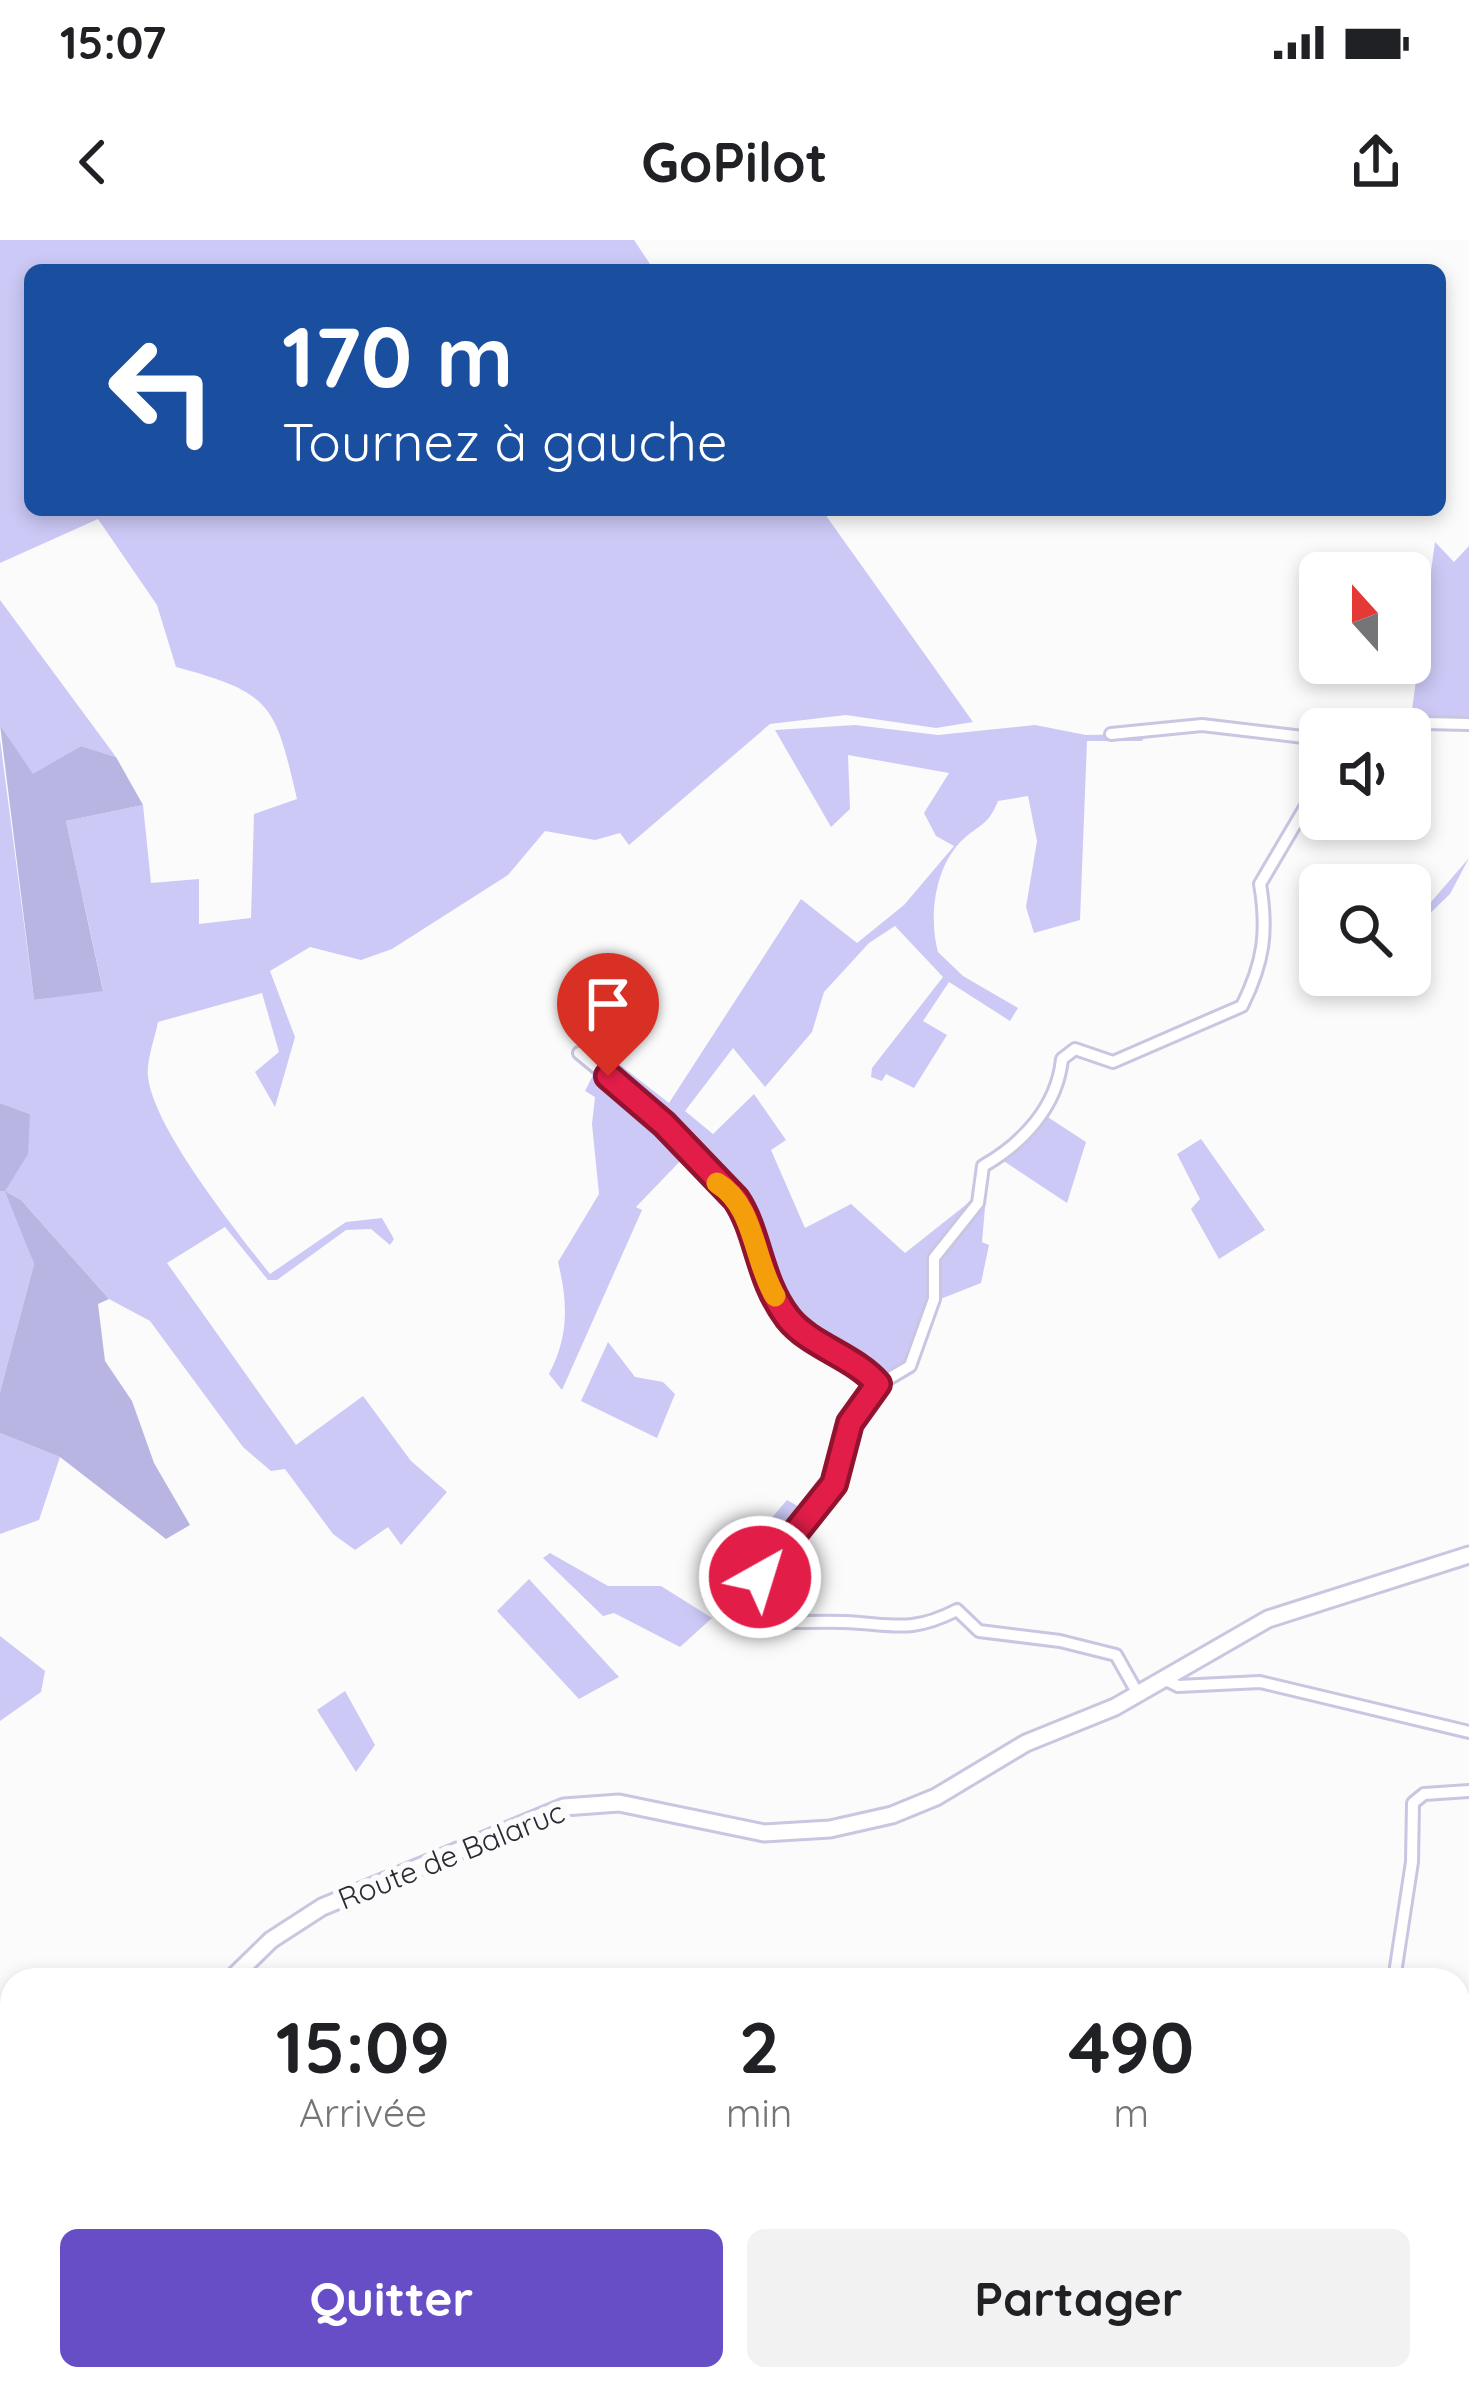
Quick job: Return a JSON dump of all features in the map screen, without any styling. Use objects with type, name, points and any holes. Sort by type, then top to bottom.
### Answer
[{"type":"main road","name":"Route de Balaruc","points":[[242,1968],[271,1940],[322,1907],[564,1807],[619,1803],[764,1833],[864,1823],[919,1805],[1026,1744],[1138,1694],[1292,1609],[1469,1555]]},
{"type":"street","points":[[1431,723],[1469,724]]},
{"type":"street","points":[[1111,734],[1202,725],[1299,737]]},
{"type":"street","points":[[1138,1694],[1116,1655],[1060,1641],[979,1631],[957,1610],[926,1626],[886,1629],[848,1622],[737,1620],[733,1606],[834,1484],[850,1423],[878,1384],[910,1366],[934,1299],[934,1258],[978,1203],[983,1166],[1025,1139],[1060,1078],[1062,1059],[1075,1048],[1113,1062],[1172,1033],[1207,1026],[1242,1006],[1262,967],[1267,925],[1260,884],[1299,818]]},
{"type":"street","points":[[579,1053],[664,1124],[736,1199],[745,1212],[761,1272],[791,1322],[850,1358],[878,1384]]},
{"type":"street","points":[[1163,1679],[1178,1686],[1260,1682],[1469,1732]]},
{"type":"street","points":[[1396,1968],[1412,1862],[1413,1803],[1424,1794],[1469,1791]]},
{"type":"shaded area","points":[[0,240],[634,240],[650,264],[24,264],[24,516],[826,516],[973,722],[936,728],[846,715],[770,724],[629,845],[620,833],[595,840],[545,831],[508,875],[392,949],[361,960],[310,947],[270,971],[295,1037],[275,1107],[255,1072],[279,1052],[262,993],[158,1022],[148,1077],[165,1124],[199,1179],[270,1274],[346,1222],[382,1218],[394,1239],[390,1245],[371,1229],[346,1230],[277,1280],[268,1280],[225,1227],[167,1263],[296,1445],[363,1396],[411,1461],[447,1492],[401,1545],[388,1527],[355,1550],[333,1534],[285,1469],[271,1471],[243,1447],[150,1321],[109,1299],[21,1200],[7,1192],[34,1264],[0,1392],[0,1191],[5,1190],[30,1114],[0,1103],[0,739],[34,1000],[103,990],[66,821],[143,805],[151,883],[199,879],[199,924],[251,918],[254,814],[297,799],[282,742],[265,708],[233,685],[176,667],[157,605],[98,519],[0,563]]},
{"type":"shaded area","points":[[1435,542],[1454,562],[1469,546],[1469,719],[1431,718],[1431,708],[1412,708],[1416,684],[1431,684]]},
{"type":"shaded area","points":[[0,600],[116,757],[81,746],[33,775],[0,725]]},
{"type":"shaded area","points":[[0,725],[33,774],[81,746],[116,757],[143,805],[66,821],[103,991],[34,1000]]},
{"type":"shaded area","points":[[855,725],[938,735],[1035,725],[1086,735],[1147,734],[1142,741],[1087,741],[1080,920],[1034,933],[1026,907],[1037,841],[1028,796],[998,801],[989,817],[948,859],[934,906],[938,952],[963,976],[1018,1008],[1010,1021],[949,982],[923,1021],[947,1035],[914,1088],[886,1074],[882,1081],[871,1077],[872,1068],[943,977],[895,926],[869,943],[824,992],[812,1032],[765,1087],[733,1048],[685,1111],[713,1134],[754,1094],[786,1140],[771,1150],[805,1228],[851,1204],[905,1253],[977,1196],[935,1251],[923,1326],[911,1356],[883,1374],[794,1321],[781,1303],[751,1225],[688,1142],[585,1056],[579,1033],[669,1103],[801,899],[857,943],[904,905],[954,846],[936,836],[924,813],[949,773],[848,755],[850,809],[831,827],[775,730]]},
{"type":"shaded area","points":[[1469,858],[1450,894],[1431,912],[1431,902]]},
{"type":"shaded area","points":[[594,1073],[687,1154],[636,1207],[642,1210],[562,1390],[549,1374],[565,1319],[558,1262],[599,1194],[592,1124],[595,1097],[585,1091]]},
{"type":"shaded area","points":[[0,1103],[30,1114],[28,1154],[5,1191],[0,1191]]},
{"type":"shaded area","points":[[1043,1114],[1086,1142],[1067,1203],[999,1158]]},
{"type":"shaded area","points":[[1201,1139],[1265,1230],[1219,1259],[1191,1209],[1200,1199],[1177,1154]]},
{"type":"shaded area","points":[[5,1191],[21,1200],[109,1299],[98,1304],[105,1361],[132,1401],[154,1463],[190,1525],[166,1539],[60,1457],[0,1433],[0,1392],[34,1264]]},
{"type":"shaded area","points":[[986,1196],[982,1242],[989,1245],[981,1283],[938,1300],[937,1258]]},
{"type":"shaded area","points":[[608,1342],[635,1377],[663,1382],[675,1394],[657,1438],[581,1401]]},
{"type":"shaded area","points":[[0,1433],[60,1457],[39,1520],[0,1534]]},
{"type":"shaded area","points":[[787,1500],[808,1512],[721,1610],[702,1599]]},
{"type":"shaded area","points":[[550,1553],[608,1586],[661,1586],[712,1618],[680,1647],[614,1613],[603,1616],[543,1558]]},
{"type":"shaded area","points":[[529,1579],[619,1677],[579,1699],[497,1611]]},
{"type":"shaded area","points":[[0,1636],[45,1671],[41,1692],[0,1721]]},
{"type":"shaded area","points":[[345,1691],[375,1745],[356,1772],[317,1710]]},
{"type":"slow traffic","points":[[717,1183],[745,1212],[754,1253],[775,1296]]},
{"type":"route","points":[[608,1076],[686,1145],[716,1183],[736,1199],[745,1212],[761,1272],[791,1322],[850,1358],[878,1384],[850,1423],[834,1484],[760,1577]]}]
